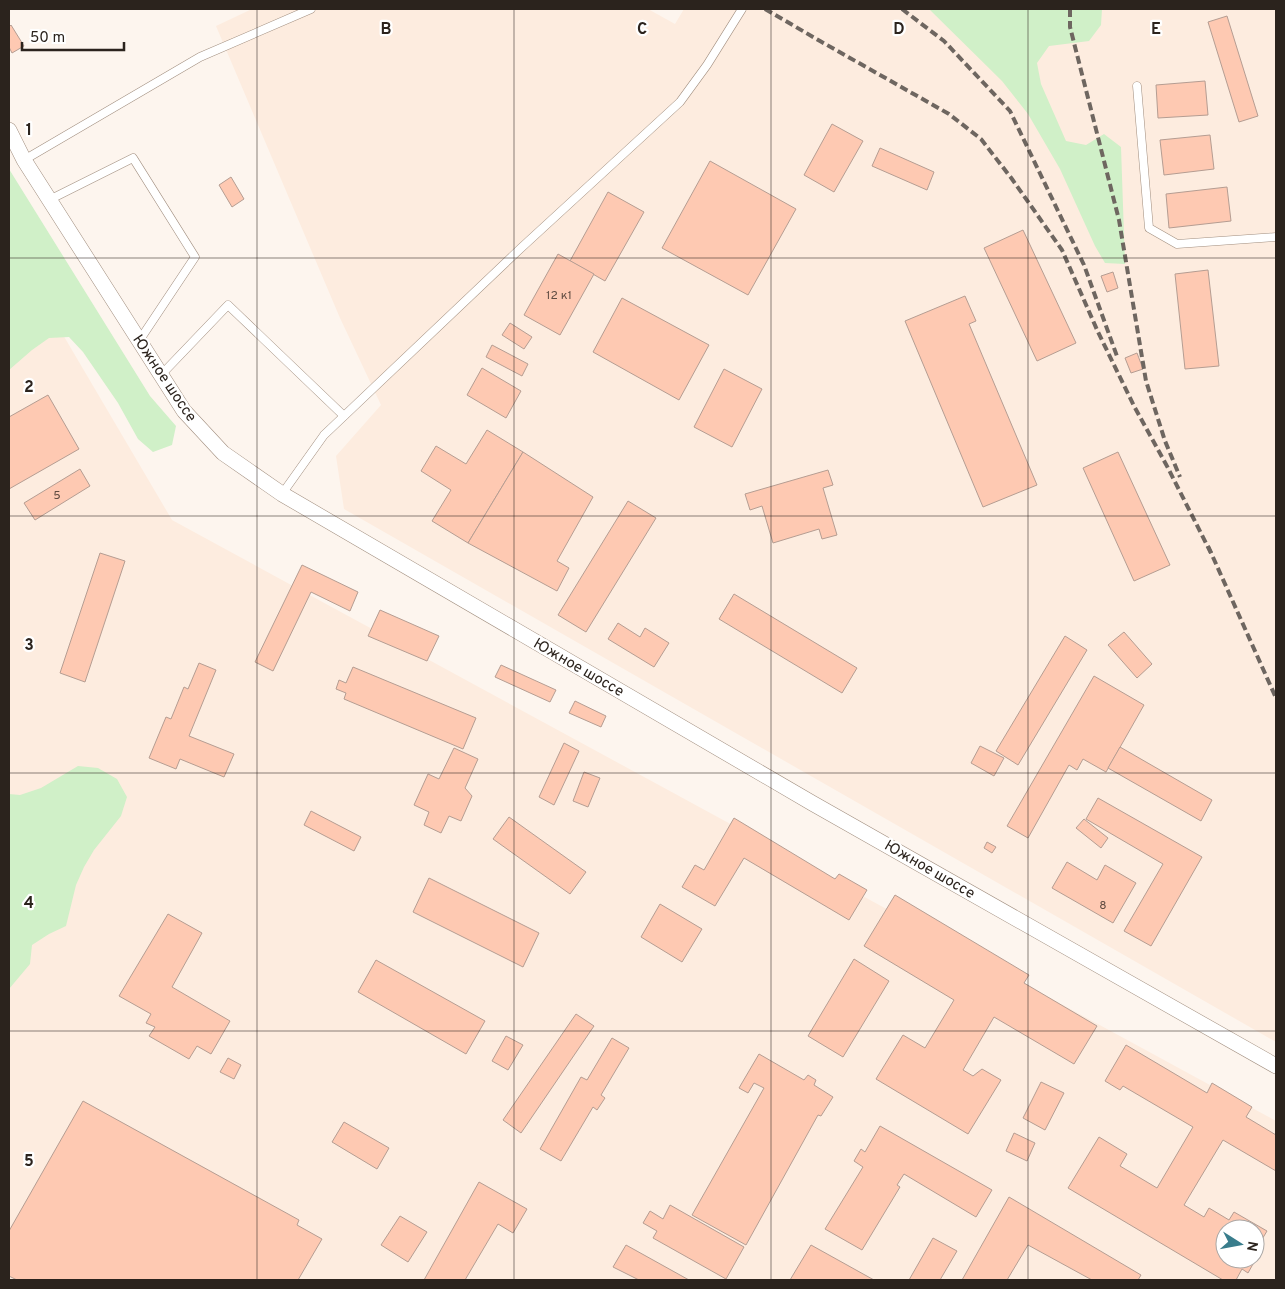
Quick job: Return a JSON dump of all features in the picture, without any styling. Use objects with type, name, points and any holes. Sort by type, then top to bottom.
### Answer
[{"type":"street","name":"Южное шоссе","points":[[9,130],[24,160],[184,411],[223,453],[282,494],[812,802],[1276,1066]]},
{"type":"lane","points":[[24,160],[200,58],[311,9]]},
{"type":"lane","points":[[282,494],[324,434],[680,102],[707,65],[742,9]]},
{"type":"lane","points":[[1138,86],[1149,228],[1177,244],[1276,237]]},
{"type":"lane","points":[[49,200],[133,158],[194,257],[139,341]]},
{"type":"lane","points":[[161,374],[228,305],[344,416]]},
{"type":"shaded area","points":[[252,9],[648,9],[675,24],[684,9],[1276,9],[1276,1042],[344,509],[336,456],[381,405],[340,318],[216,26]]},
{"type":"shaded area","points":[[9,243],[172,520],[1276,1121],[1276,1280],[9,1280]]},
{"type":"green space","points":[[929,9],[1102,9],[1101,25],[1089,41],[1049,46],[1037,63],[1041,84],[1066,141],[1086,145],[1104,134],[1121,147],[1125,264],[1105,263],[1095,246],[1060,169],[1028,114],[1002,81]]},
{"type":"green space","points":[[9,169],[150,396],[176,426],[172,445],[153,452],[138,439],[118,403],[83,352],[69,337],[49,338],[9,370]]},
{"type":"green space","points":[[78,766],[98,768],[117,779],[127,797],[121,816],[94,850],[84,867],[76,885],[66,926],[32,945],[30,964],[9,989],[9,794],[20,795],[41,788]]},
{"type":"building","points":[[1227,16],[1258,116],[1239,122],[1208,22]]},
{"type":"building","points":[[11,25],[24,46],[12,53],[9,47],[9,27]]},
{"type":"building","points":[[1205,81],[1208,115],[1158,118],[1156,85]]},
{"type":"building","points":[[832,124],[863,141],[834,192],[804,175]]},
{"type":"building","points":[[1210,135],[1214,169],[1164,175],[1160,140]]},
{"type":"building","points":[[880,148],[934,172],[927,190],[872,166]]},
{"type":"building","points":[[710,161],[796,209],[748,295],[662,248]]},
{"type":"building","points":[[231,177],[244,199],[232,207],[219,185]]},
{"type":"building","points":[[1227,187],[1231,221],[1169,228],[1166,194]]},
{"type":"building","points":[[608,192],[644,212],[605,281],[570,261]]},
{"type":"building","points":[[1023,230],[1076,343],[1037,361],[984,248]]},
{"type":"building","points":[[558,254],[594,274],[560,335],[524,315]]},
{"type":"building","points":[[1208,270],[1219,366],[1185,369],[1175,274]]},
{"type":"building","points":[[1113,272],[1118,288],[1107,292],[1101,276]]},
{"type":"building","points":[[965,296],[976,321],[969,324],[1037,485],[983,507],[905,321]]},
{"type":"building","points":[[622,298],[709,345],[679,400],[593,352]]},
{"type":"building","points":[[510,323],[532,337],[524,349],[502,335]]},
{"type":"building","points":[[492,345],[528,364],[522,376],[486,357]]},
{"type":"building","points":[[1137,353],[1143,369],[1131,373],[1125,358]]},
{"type":"building","points":[[482,368],[521,391],[506,418],[467,395]]},
{"type":"building","points":[[724,369],[762,389],[732,447],[694,427]]},
{"type":"building","points":[[48,395],[79,449],[9,489],[9,417]]},
{"type":"building","points":[[487,430],[523,452],[468,543],[432,521],[451,490],[421,471],[436,446],[466,464]]},
{"type":"building","points":[[523,452],[593,497],[557,561],[569,568],[557,591],[468,543]]},
{"type":"building","points":[[1118,452],[1170,565],[1134,581],[1083,468]]},
{"type":"building","points":[[80,469],[90,486],[35,520],[24,503]]},
{"type":"building","points":[[828,470],[833,485],[823,488],[837,535],[822,539],[819,529],[773,543],[762,506],[750,510],[745,494]]},
{"type":"building","points":[[628,501],[656,518],[586,632],[558,615]]},
{"type":"building","points":[[100,553],[125,561],[85,682],[60,673]]},
{"type":"building","points":[[302,565],[358,592],[350,611],[311,592],[273,671],[255,662]]},
{"type":"building","points":[[734,594],[857,668],[842,693],[719,619]]},
{"type":"building","points":[[380,610],[439,636],[427,661],[368,636]]},
{"type":"building","points":[[618,623],[640,637],[645,628],[669,643],[654,667],[608,639]]},
{"type":"building","points":[[1124,632],[1152,664],[1137,678],[1108,645]]},
{"type":"building","points":[[1065,636],[1087,650],[1018,765],[996,751]]},
{"type":"building","points":[[199,663],[216,670],[189,736],[234,754],[224,777],[180,759],[176,769],[149,758],[166,717],[171,719],[184,687],[188,689]]},
{"type":"building","points":[[501,665],[556,690],[550,702],[495,677]]},
{"type":"building","points":[[353,667],[476,718],[463,749],[344,699],[346,693],[336,689],[339,680],[346,683]]},
{"type":"building","points":[[1094,676],[1144,705],[1106,772],[1083,759],[1077,770],[1069,765],[1028,838],[1007,826]]},
{"type":"building","points":[[575,701],[606,716],[601,727],[569,713]]},
{"type":"building","points":[[564,743],[579,751],[554,805],[539,797]]},
{"type":"building","points":[[980,746],[1004,758],[994,776],[971,763]]},
{"type":"building","points":[[1120,747],[1212,800],[1201,821],[1108,768]]},
{"type":"building","points":[[454,748],[478,759],[465,788],[472,796],[461,821],[449,816],[441,833],[424,825],[429,812],[414,805],[428,774],[439,779]]},
{"type":"building","points":[[584,772],[600,778],[588,807],[573,801]]},
{"type":"building","points":[[1098,798],[1202,857],[1151,946],[1124,931],[1163,864],[1086,819]]},
{"type":"building","points":[[311,811],[361,837],[354,851],[304,825]]},
{"type":"building","points":[[509,817],[586,872],[570,894],[493,839]]},
{"type":"building","points":[[734,818],[835,879],[839,874],[867,890],[849,920],[744,858],[715,906],[682,887],[695,865],[704,870]]},
{"type":"building","points":[[1084,819],[1108,838],[1101,848],[1076,828]]},
{"type":"building","points":[[987,842],[996,847],[992,853],[984,848]]},
{"type":"building","points":[[1067,862],[1097,880],[1105,865],[1136,883],[1113,923],[1052,888]]},
{"type":"building","points":[[429,878],[539,933],[523,967],[413,912]]},
{"type":"building","points":[[895,895],[1029,975],[1024,983],[1097,1026],[1074,1064],[994,1017],[963,1070],[973,1076],[982,1069],[1001,1080],[968,1134],[876,1079],[903,1035],[925,1048],[954,1000],[864,946]]},
{"type":"building","points":[[660,904],[702,929],[682,962],[641,937]]},
{"type":"building","points":[[168,914],[202,933],[172,987],[230,1021],[211,1054],[197,1046],[189,1059],[149,1036],[155,1027],[146,1023],[151,1014],[119,996]]},
{"type":"building","points":[[854,959],[889,981],[843,1057],[808,1036]]},
{"type":"building","points":[[376,960],[485,1021],[466,1054],[358,992]]},
{"type":"building","points":[[576,1014],[594,1026],[521,1133],[503,1120]]},
{"type":"building","points":[[506,1036],[523,1045],[508,1070],[492,1061]]},
{"type":"building","points":[[612,1038],[629,1048],[601,1095],[605,1098],[597,1110],[593,1107],[561,1161],[540,1149],[581,1077],[587,1080]]},
{"type":"building","points":[[1126,1045],[1207,1093],[1212,1083],[1252,1107],[1246,1117],[1276,1135],[1276,1171],[1223,1140],[1184,1205],[1204,1217],[1209,1208],[1227,1219],[1215,1219],[1215,1269],[1242,1269],[1236,1280],[1223,1280],[1068,1188],[1099,1137],[1127,1154],[1120,1166],[1157,1188],[1193,1127],[1123,1086],[1120,1090],[1105,1081]]},
{"type":"building","points":[[759,1054],[804,1080],[808,1075],[816,1080],[814,1085],[833,1097],[821,1116],[818,1115],[746,1245],[692,1215],[764,1088],[754,1083],[748,1093],[739,1088]]},
{"type":"building","points":[[228,1058],[241,1065],[234,1079],[220,1072]]},
{"type":"building","points":[[1041,1082],[1064,1093],[1045,1130],[1023,1118]]},
{"type":"building","points":[[83,1101],[299,1220],[297,1225],[322,1239],[298,1280],[17,1280],[9,1276],[9,1231]]},
{"type":"building","points":[[344,1122],[389,1148],[377,1169],[332,1142]]},
{"type":"building","points":[[880,1126],[992,1190],[976,1217],[904,1174],[897,1185],[900,1187],[862,1250],[825,1229],[863,1167],[854,1161],[861,1149],[865,1152]]},
{"type":"building","points":[[1014,1133],[1035,1143],[1027,1161],[1006,1151]]},
{"type":"building","points":[[479,1182],[527,1209],[513,1233],[498,1224],[465,1280],[424,1280]]},
{"type":"building","points":[[1009,1197],[1141,1275],[1138,1280],[1092,1280],[1028,1245],[1007,1280],[962,1280]]},
{"type":"building","points":[[670,1205],[744,1247],[726,1279],[653,1238],[657,1231],[643,1223],[650,1211],[663,1219]]},
{"type":"building","points":[[1234,1212],[1246,1219],[1230,1219]]},
{"type":"building","points":[[400,1216],[427,1232],[408,1262],[381,1245]]},
{"type":"building","points":[[933,1238],[957,1251],[940,1280],[909,1280]]},
{"type":"building","points":[[626,1245],[689,1280],[639,1280],[613,1267]]},
{"type":"building","points":[[811,1245],[874,1280],[790,1280]]},
{"type":"building","points":[[1242,1269],[1250,1269],[1248,1273]]},
{"type":"railway","points":[[765,9],[949,114],[981,139],[1062,250],[1098,332],[1134,406],[1211,553]]},
{"type":"railway","points":[[902,9],[944,41],[1010,111],[1084,265],[1118,359]]},
{"type":"railway","points":[[1070,9],[1070,27],[1119,220],[1146,381],[1165,441],[1180,477]]},
{"type":"railway","points":[[1208,546],[1276,698]]}]
